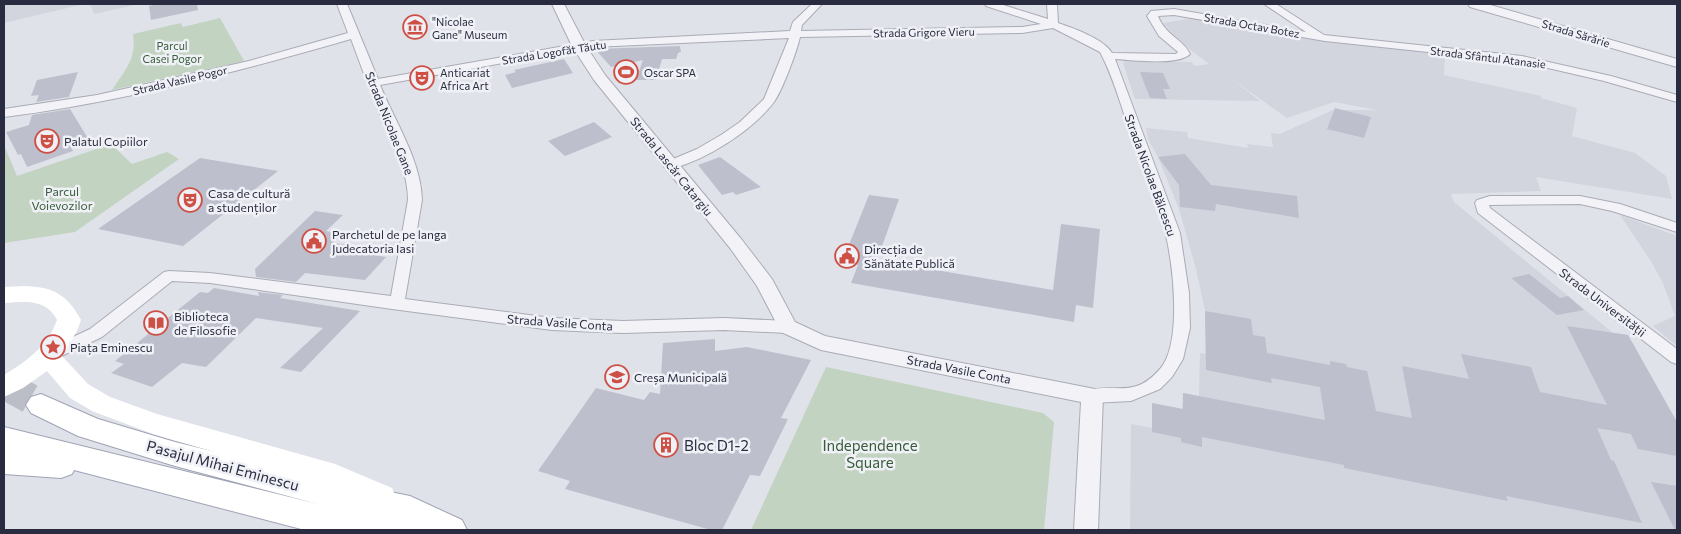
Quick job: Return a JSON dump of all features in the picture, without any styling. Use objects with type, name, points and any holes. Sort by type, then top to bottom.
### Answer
[{"type":"main road","points":[[4,283],[55,299],[66,311],[69,320],[60,342],[4,397]]},
{"type":"main road","points":[[4,295],[18,294],[55,299]]},
{"type":"main road","points":[[4,387],[41,362]]},
{"type":"main road","points":[[41,362],[79,391],[101,404],[153,423],[335,476],[403,523]]},
{"type":"main road","name":"Pasajul Mihai Eminescu","points":[[36,409],[80,435],[141,455],[403,523]]},
{"type":"main road","points":[[4,440],[305,516],[403,523],[450,530]]},
{"type":"main road","points":[[4,461],[106,467]]},
{"type":"street","name":"Strada Nicolae Gane","points":[[342,4],[374,84],[403,148],[415,186],[415,200],[406,256],[398,297],[392,304]]},
{"type":"street","name":"Strada Lascăr Catargiu","points":[[558,4],[579,46],[599,77],[736,244],[765,284],[788,327]]},
{"type":"street","points":[[670,165],[702,152],[725,138],[744,125],[770,100],[793,44],[797,24],[817,4]]},
{"type":"street","points":[[990,4],[1052,25],[1096,44],[1108,56]]},
{"type":"street","points":[[1052,4],[1052,25]]},
{"type":"street","name":"Strada Octav Botez","points":[[1269,4],[1325,38]]},
{"type":"street","name":"Strada Sărărie","points":[[1474,4],[1677,63]]},
{"type":"street","name":"Strada Octav Botez","points":[[1108,56],[1177,57],[1184,54],[1183,50],[1164,34],[1152,16],[1155,13],[1162,12],[1325,38]]},
{"type":"street","points":[[1279,30],[1290,16]]},
{"type":"street","name":"Strada Grigore Vieru","points":[[795,34],[1022,30],[1052,25]]},
{"type":"street","name":"Strada Logofăt Tăutu","points":[[374,84],[593,44],[795,34]]},
{"type":"street","name":"Strada Vasile Pogor","points":[[4,113],[97,99],[251,64],[354,35]]},
{"type":"street","name":"Strada Sfântul Atanasie","points":[[1325,38],[1522,59],[1607,78],[1677,99]]},
{"type":"street","name":"Strada Nicolae Bălcescu","points":[[1092,396],[1117,397],[1136,393],[1150,386],[1168,371],[1181,342],[1180,288],[1172,229],[1108,56]]},
{"type":"street","name":"Strada Universității","points":[[1677,228],[1616,206],[1580,200],[1490,200],[1482,203],[1483,210],[1677,358]]},
{"type":"street","name":"Strada Vasile Conta","points":[[41,362],[96,333],[169,276],[210,278],[392,304],[552,324],[624,327],[724,324],[788,327],[800,334],[822,342],[1092,396]]},
{"type":"street","points":[[1086,530],[1092,396]]},
{"type":"shaded area","points":[[4,4],[84,4],[4,23]]},
{"type":"shaded area","points":[[90,4],[139,4],[94,14]]},
{"type":"shaded area","points":[[1194,18],[1327,42],[1445,54],[1444,75],[1541,96],[1541,98],[1577,108],[1572,136],[1635,153],[1666,176],[1672,199],[1536,177],[1541,191],[1451,194],[1454,202],[1613,333],[1628,335],[1677,422],[1677,530],[1130,530],[1131,424],[1152,428],[1152,403],[1182,409],[1183,393],[1199,396],[1200,353],[1206,354],[1205,311],[1196,269],[1179,209],[1158,157],[1148,139],[1146,128],[1187,132],[1188,138],[1248,148],[1247,144],[1273,147],[1271,133],[1280,134],[1333,110],[1372,110],[1378,113],[1372,109],[1334,102],[1287,118],[1232,79],[1260,101],[1135,99],[1123,63],[1126,60],[1191,62],[1195,66],[1209,64],[1184,45],[1163,23]]},
{"type":"shaded area","points":[[1620,215],[1677,236],[1677,346],[1653,326],[1675,316],[1663,283]]},
{"type":"green space","name":"Parcul Casei Pogor","points":[[220,18],[244,61],[112,90],[132,57],[133,34],[181,23],[183,27]]},
{"type":"green space","name":"Parcul Voievozilor","points":[[111,144],[132,164],[167,152],[179,159],[75,232],[4,243],[4,145],[17,176]]},
{"type":"green space","name":"Independence Square","points":[[826,367],[1043,413],[1054,422],[1044,530],[751,530]]},
{"type":"building","points":[[158,4],[197,4],[198,10],[151,20],[149,6]]},
{"type":"building","points":[[680,46],[681,52],[678,53],[676,59],[662,59],[656,80],[636,80],[643,60],[611,67],[595,49]]},
{"type":"building","points":[[564,59],[573,73],[512,88],[505,75],[516,72],[514,70]]},
{"type":"building","points":[[78,72],[69,97],[36,102],[39,95],[31,96],[37,80]]},
{"type":"building","points":[[1140,72],[1163,73],[1170,89],[1163,89],[1167,99],[1150,98]]},
{"type":"building","points":[[1335,108],[1371,117],[1364,138],[1327,129]]},
{"type":"building","name":"Palatul Copiilor","points":[[70,109],[89,140],[70,146],[73,151],[27,167],[21,154],[18,155],[6,132],[29,125],[32,115]]},
{"type":"building","points":[[594,122],[612,137],[565,156],[548,141]]},
{"type":"building","points":[[1185,154],[1211,185],[1297,196],[1299,218],[1216,204],[1215,211],[1180,207],[1179,185],[1158,157]]},
{"type":"building","points":[[720,157],[761,187],[736,195],[733,192],[722,195],[698,165]]},
{"type":"building","name":"Casa de cultură a studenților","points":[[200,158],[278,171],[183,246],[98,229]]},
{"type":"building","points":[[869,195],[899,199],[877,260],[1053,290],[1061,224],[1100,229],[1093,308],[1076,305],[1074,322],[851,283],[858,265],[842,262]]},
{"type":"building","points":[[315,211],[343,215],[326,231],[342,234],[333,243],[366,247],[360,253],[386,257],[365,280],[305,273],[296,282],[256,277],[255,269]]},
{"type":"building","points":[[1529,274],[1560,298],[1568,296],[1584,310],[1557,315],[1511,278]]},
{"type":"building","points":[[214,288],[259,296],[258,292],[283,295],[280,298],[360,311],[301,372],[280,368],[323,328],[256,318],[206,367],[182,363],[152,387],[111,373],[124,364],[115,361],[200,292],[208,293]]},
{"type":"building","points":[[1205,311],[1251,319],[1253,335],[1265,337],[1267,353],[1330,365],[1330,361],[1367,371],[1376,411],[1412,418],[1402,366],[1469,379],[1461,354],[1531,367],[1540,392],[1607,405],[1567,326],[1628,335],[1677,422],[1677,456],[1638,449],[1631,434],[1597,428],[1642,523],[1506,496],[1508,501],[1344,468],[1344,465],[1202,437],[1202,447],[1181,442],[1181,438],[1152,432],[1152,403],[1183,409],[1183,393],[1325,420],[1320,387],[1271,378],[1272,383],[1206,370]]},
{"type":"building","name":"Bloc D1-2","points":[[715,339],[715,351],[747,347],[811,360],[781,418],[788,419],[760,476],[750,475],[722,530],[711,530],[565,489],[570,481],[538,471],[596,388],[644,400],[650,392],[660,394],[663,343]]},
{"type":"building","points":[[1651,482],[1677,486],[1677,530],[1675,530]]},
{"type":"tunnel","points":[[4,384],[41,405]]},
{"type":"place","name":"\"Nicolae Gane\" Museum","points":[[415,27]]},
{"type":"place","name":"Oscar SPA","points":[[626,72]]},
{"type":"place","name":"Anticariat Africa Art","points":[[422,78]]},
{"type":"place","name":"Palatul Copiilor","points":[[47,141]]},
{"type":"place","name":"Casa de cultură a studenților","points":[[190,200]]},
{"type":"place","name":"Parchetul de pe langa Judecatoria Iasi","points":[[314,241]]},
{"type":"place","name":"Direcția de Sănătate Publică","points":[[847,256]]},
{"type":"place","name":"Biblioteca de Filosofie","points":[[156,323]]},
{"type":"place","name":"Piața Eminescu","points":[[53,347]]},
{"type":"place","name":"Creșa Municipală","points":[[617,377]]},
{"type":"place","name":"Bloc D1-2","points":[[666,445]]}]
